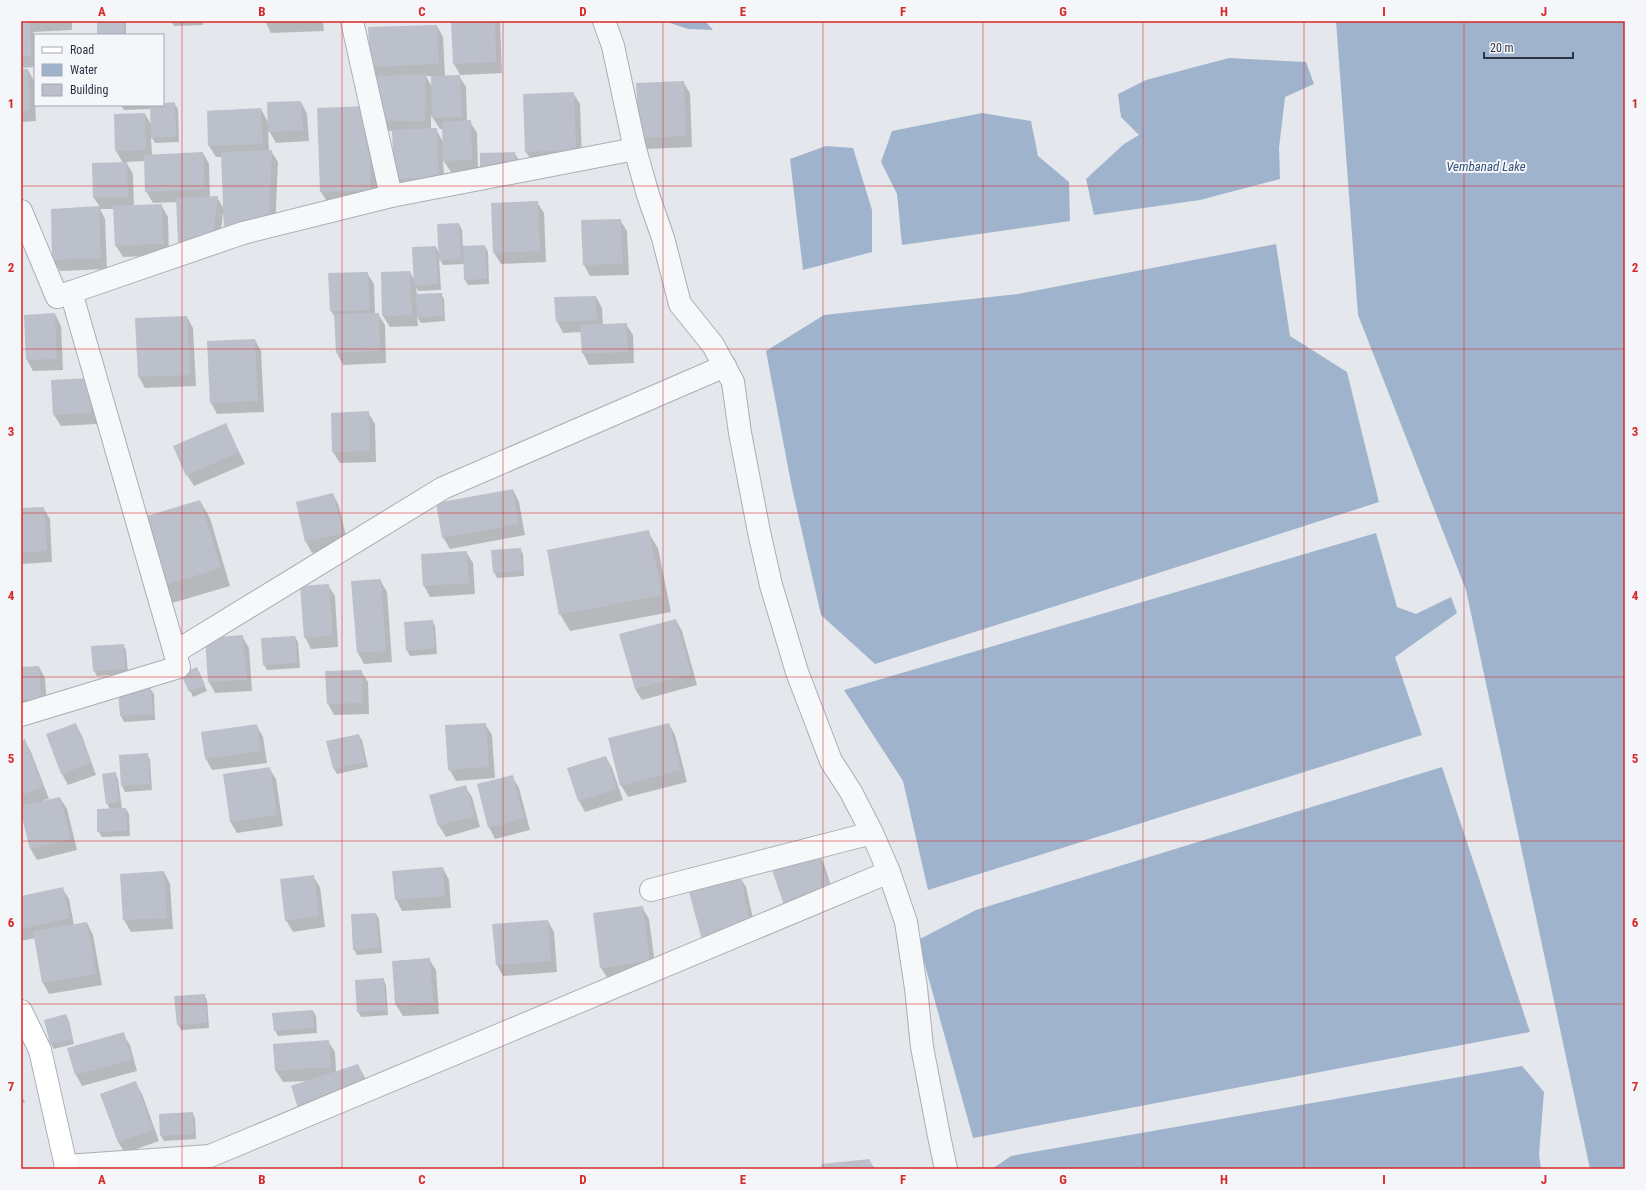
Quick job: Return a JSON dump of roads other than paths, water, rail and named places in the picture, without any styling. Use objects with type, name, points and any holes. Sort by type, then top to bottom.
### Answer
[{"type":"main road","points":[[21,1011],[40,1050],[66,1168]]},
{"type":"street","points":[[352,21],[392,196]]},
{"type":"street","points":[[604,21],[612,46],[635,149],[648,195],[663,238],[680,304],[713,345],[733,382],[740,433],[753,506],[771,585],[797,672],[831,761],[851,792],[872,833],[889,872],[906,922],[916,988],[922,1047],[946,1169]]},
{"type":"street","points":[[21,211],[57,297],[243,233],[392,196],[635,149]]},
{"type":"street","points":[[21,715],[179,667],[71,292]]},
{"type":"street","points":[[175,652],[443,488],[725,366]]},
{"type":"street","points":[[651,890],[872,833]]},
{"type":"street","points":[[66,1168],[210,1156],[889,872]]},
{"type":"water","points":[[664,21],[705,21],[713,30],[688,29]]},
{"type":"water","name":"Vembanad Lake","points":[[1336,21],[1625,21],[1625,1169],[1590,1169],[1466,590],[1358,315]]},
{"type":"water","points":[[1229,58],[1306,62],[1314,84],[1285,97],[1279,148],[1280,179],[1200,200],[1094,215],[1086,179],[1124,144],[1139,135],[1121,117],[1118,94],[1146,80]]},
{"type":"water","points":[[982,113],[1031,121],[1038,156],[1069,182],[1070,221],[902,245],[897,194],[881,162],[892,131]]},
{"type":"water","points":[[826,146],[853,148],[872,210],[872,252],[803,270],[790,159]]},
{"type":"water","points":[[1276,244],[1290,336],[1347,372],[1379,502],[875,664],[821,615],[792,488],[766,351],[824,315],[1018,294]]},
{"type":"water","points":[[1376,533],[1397,607],[1416,614],[1451,597],[1457,613],[1395,657],[1422,735],[928,890],[903,781],[844,690]]},
{"type":"water","points":[[1442,767],[1530,1032],[973,1138],[918,940],[976,910]]},
{"type":"water","points":[[1522,1066],[1544,1092],[1539,1155],[1541,1169],[992,1169],[1011,1156]]}]
